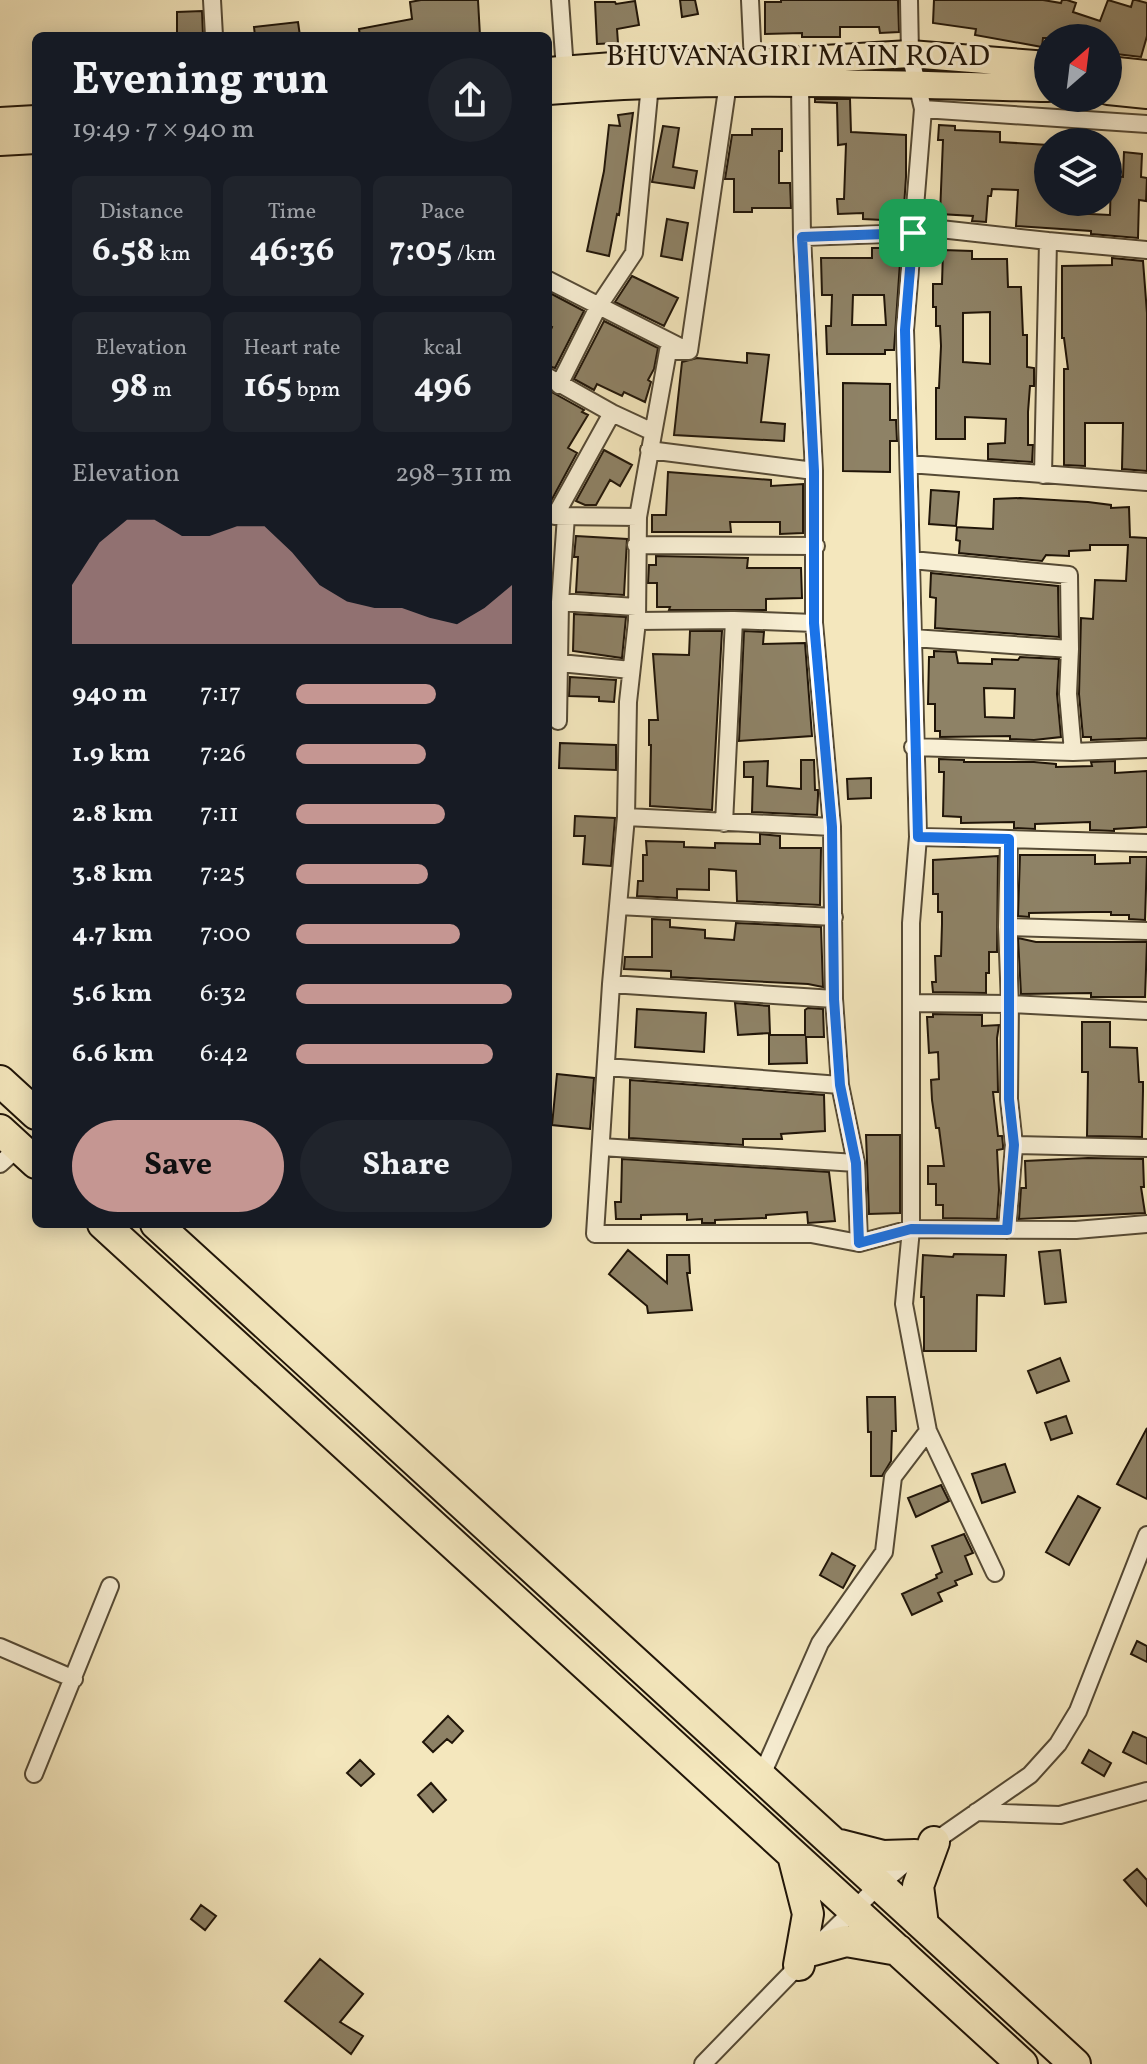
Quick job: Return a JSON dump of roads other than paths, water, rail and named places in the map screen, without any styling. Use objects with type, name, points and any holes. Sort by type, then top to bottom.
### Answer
[{"type":"highway","points":[[0,1081],[32,1110]]},
{"type":"highway","points":[[107,1228],[1022,2064]]},
{"type":"highway","points":[[160,1228],[1075,2064]]},
{"type":"highway","points":[[834,1844],[883,1856],[924,1848],[918,1886],[923,1925]]},
{"type":"highway","points":[[793,1855],[808,1914],[806,1958],[846,1941],[898,1950]]},
{"type":"main road","name":"BHUVANAGIRI MAIN ROAD","points":[[556,70],[652,63],[753,63],[910,54],[1034,64]]},
{"type":"main road","points":[[1122,71],[1147,74]]},
{"type":"main road","name":"BHUVANAGIRI MAIN ROAD","points":[[552,91],[650,84],[800,84],[920,97],[1034,89]]},
{"type":"main road","points":[[1122,92],[1147,95]]},
{"type":"main road","points":[[0,121],[32,119]]},
{"type":"main road","points":[[0,142],[32,140]]},
{"type":"street","points":[[212,0],[214,32]]},
{"type":"street","points":[[556,70],[560,0]]},
{"type":"street","points":[[750,0],[753,63]]},
{"type":"street","points":[[909,0],[910,54],[920,97],[905,330],[912,560],[913,747],[918,837],[911,923],[911,1229],[904,1304],[928,1431],[995,1573]]},
{"type":"street","points":[[689,351],[728,83]]},
{"type":"street","points":[[650,84],[634,253],[554,381],[653,432]]},
{"type":"street","points":[[800,84],[802,237],[816,546],[814,623],[832,827],[834,999],[840,1085],[856,1163],[859,1243]]},
{"type":"street","points":[[920,97],[1147,124]]},
{"type":"street","points":[[802,237],[913,229],[1147,250]]},
{"type":"street","points":[[1043,475],[1048,241]]},
{"type":"street","points":[[552,282],[689,351]]},
{"type":"street","points":[[689,351],[668,351],[638,517],[637,614],[628,702],[626,817],[611,984],[595,1234],[811,1234],[859,1243],[911,1229],[1076,1230],[1147,1224]]},
{"type":"street","points":[[558,721],[560,602],[556,515],[612,413]]},
{"type":"street","points":[[649,450],[814,471]]},
{"type":"street","points":[[909,464],[1147,482]]},
{"type":"street","points":[[556,515],[638,517]]},
{"type":"street","points":[[636,545],[816,546]]},
{"type":"street","points":[[912,560],[1069,575],[1068,694],[1073,752]]},
{"type":"street","points":[[560,602],[637,614],[814,623]]},
{"type":"street","points":[[724,823],[734,620]]},
{"type":"street","points":[[913,638],[1070,649]]},
{"type":"street","points":[[560,663],[631,670]]},
{"type":"street","points":[[913,747],[1073,752],[1147,749]]},
{"type":"street","points":[[626,817],[832,827]]},
{"type":"street","points":[[918,837],[1147,843]]},
{"type":"street","points":[[1007,1230],[1014,1145],[1009,1099],[1009,839]]},
{"type":"street","points":[[618,906],[834,917]]},
{"type":"street","points":[[1007,927],[1147,931]]},
{"type":"street","points":[[611,984],[834,999]]},
{"type":"street","points":[[912,1003],[1147,1011]]},
{"type":"street","points":[[607,1067],[840,1085]]},
{"type":"street","points":[[1014,1145],[1147,1148]]},
{"type":"street","points":[[601,1147],[856,1163]]},
{"type":"street","points":[[761,1777],[820,1643],[884,1552],[893,1477],[928,1431]]},
{"type":"street","points":[[703,2064],[879,1885],[924,1848],[1030,1775],[1058,1744],[1078,1711],[1146,1540]]},
{"type":"street","points":[[34,1774],[110,1586]]},
{"type":"street","points":[[0,1647],[74,1679]]},
{"type":"street","points":[[976,1812],[1060,1815],[1147,1791]]}]
